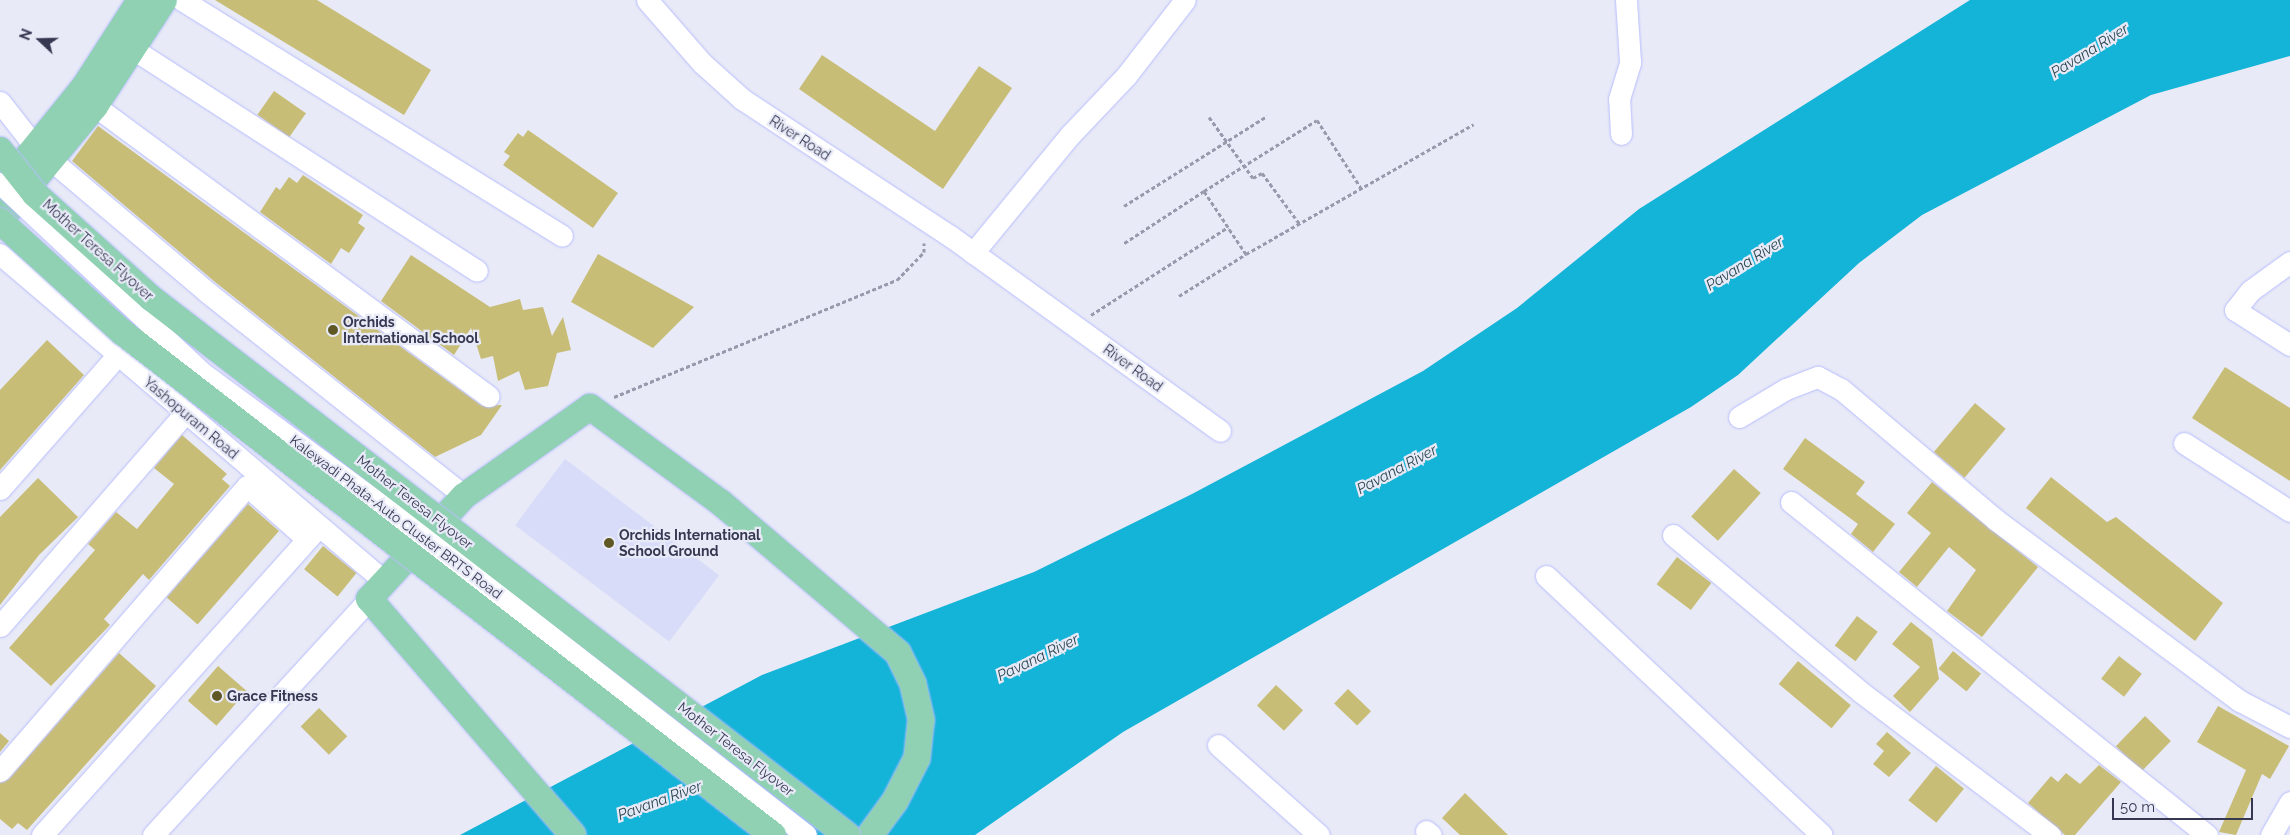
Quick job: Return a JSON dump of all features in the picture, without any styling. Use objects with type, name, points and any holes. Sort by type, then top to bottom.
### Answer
[{"type":"main road","points":[[140,0],[0,221],[122,332],[773,835]]},
{"type":"main road","points":[[0,190],[44,154],[95,106],[164,0]]},
{"type":"main road","name":"Mother Teresa Flyover","points":[[0,150],[35,194],[151,298],[847,835]]},
{"type":"main road","points":[[573,835],[448,690],[377,590],[464,496],[590,406],[720,502],[898,653],[913,684],[921,720],[917,758],[895,801],[870,835]]},
{"type":"street","points":[[182,0],[562,236]]},
{"type":"street","name":"River Road","points":[[647,0],[702,63],[742,99],[973,253],[1220,431]]},
{"type":"street","points":[[973,253],[1070,135],[1149,49],[1185,0]]},
{"type":"street","points":[[1621,134],[1619,98],[1630,62],[1626,0]]},
{"type":"street","points":[[133,49],[477,271]]},
{"type":"street","points":[[0,102],[44,154],[207,292],[464,496]]},
{"type":"street","points":[[95,106],[489,396]]},
{"type":"street","name":"Kalewadi Phata-Auto Cluster BRTS Road","points":[[0,183],[201,372],[398,517],[806,835]]},
{"type":"street","name":"Yashopuram Road","points":[[0,254],[185,413],[312,533],[377,590]]},
{"type":"street","points":[[2290,262],[2250,291],[2235,310],[2290,345]]},
{"type":"street","points":[[0,489],[117,356]]},
{"type":"street","points":[[1739,416],[1786,389],[1818,377],[1841,389],[1996,520],[2240,701],[2290,727]]},
{"type":"street","points":[[0,626],[185,413]]},
{"type":"street","points":[[2184,443],[2290,511]]},
{"type":"street","points":[[0,771],[247,486],[312,533],[42,835]]},
{"type":"street","points":[[1791,502],[2207,835]]},
{"type":"street","points":[[1673,535],[1862,692],[2050,835]]},
{"type":"street","points":[[1546,576],[1822,835]]},
{"type":"street","points":[[153,835],[377,590]]},
{"type":"street","points":[[1218,745],[1319,835]]},
{"type":"street","points":[[2271,835],[2290,802]]},
{"type":"path","points":[[1124,206],[1226,140],[1267,116]]},
{"type":"path","points":[[1209,117],[1253,178],[1262,173],[1299,223]]},
{"type":"path","points":[[1123,244],[1317,120],[1361,188]]},
{"type":"path","points":[[1179,296],[1299,223],[1474,124]]},
{"type":"path","points":[[1204,191],[1246,254]]},
{"type":"path","points":[[590,406],[897,280],[924,252],[925,220]]},
{"type":"path","points":[[1074,326],[1228,227]]},
{"type":"shaded area","name":"Orchids International School Ground","points":[[565,459],[719,575],[669,641],[515,525]]},
{"type":"water","name":"Pavana River","points":[[1970,0],[2290,0],[2290,56],[2151,95],[1922,215],[1859,263],[1738,375],[1691,407],[1123,732],[975,835],[460,835],[762,675],[1034,572],[1192,494],[1423,371],[1517,308],[1639,209]]},
{"type":"building","points":[[215,0],[317,0],[431,70],[404,115]]},
{"type":"building","points":[[822,55],[935,131],[979,66],[1012,88],[943,189],[799,89]]},
{"type":"building","points":[[274,91],[306,113],[289,137],[257,115]]},
{"type":"building","name":"Orchids International School","points":[[98,126],[482,406],[502,405],[481,435],[435,457],[215,282],[72,161]]},
{"type":"building","points":[[528,130],[618,193],[593,228],[503,165],[510,156],[504,152],[518,133],[523,137]]},
{"type":"building","points":[[303,175],[363,215],[358,223],[365,228],[349,253],[341,248],[331,264],[260,212],[276,187],[280,190],[289,177],[297,183]]},
{"type":"building","points":[[598,254],[694,307],[653,348],[571,302]]},
{"type":"building","points":[[411,255],[490,307],[520,299],[523,310],[543,307],[552,336],[563,317],[571,350],[557,353],[548,386],[525,390],[519,371],[498,381],[493,356],[481,359],[471,328],[454,355],[381,301]]},
{"type":"building","points":[[47,340],[84,375],[0,470],[0,390]]},
{"type":"building","points":[[2225,367],[2290,408],[2290,481],[2192,418]]},
{"type":"building","points":[[1975,403],[2006,429],[1965,478],[1934,452]]},
{"type":"building","points":[[182,435],[227,474],[222,479],[230,486],[149,580],[143,574],[104,619],[110,625],[51,686],[9,648],[95,550],[88,544],[116,512],[137,529],[174,484],[154,468]]},
{"type":"building","points":[[1805,438],[1865,482],[1856,494],[1895,524],[1873,552],[1851,534],[1858,524],[1783,469]]},
{"type":"building","points":[[1734,469],[1761,493],[1718,541],[1691,517]]},
{"type":"building","points":[[2051,477],[2107,522],[2116,517],[2223,603],[2195,641],[2026,508]]},
{"type":"building","points":[[38,478],[78,517],[39,555],[0,605],[0,517]]},
{"type":"building","points":[[1932,482],[2038,567],[1982,637],[1947,611],[1976,570],[1949,547],[1917,587],[1899,572],[1931,533],[1907,513]]},
{"type":"building","points":[[248,504],[279,531],[198,624],[167,598]]},
{"type":"building","points":[[323,546],[356,573],[338,596],[304,569]]},
{"type":"building","points":[[1677,557],[1711,583],[1691,610],[1657,584]]},
{"type":"building","points":[[1857,616],[1878,632],[1855,661],[1835,646]]},
{"type":"building","points":[[1911,622],[1932,639],[1939,679],[1910,712],[1893,696],[1920,667],[1892,644]]},
{"type":"building","points":[[1953,651],[1981,674],[1967,692],[1939,669]]},
{"type":"building","points":[[119,653],[156,686],[27,830],[18,823],[12,829],[0,819],[0,783],[9,779]]},
{"type":"building","points":[[2119,656],[2142,674],[2124,697],[2101,679]]},
{"type":"building","points":[[1798,661],[1851,705],[1832,728],[1779,684]]},
{"type":"building","name":"Grace Fitness","points":[[218,666],[247,691],[217,726],[188,701]]},
{"type":"building","points":[[1276,685],[1303,710],[1284,731],[1257,705]]},
{"type":"building","points":[[1348,689],[1371,711],[1357,726],[1334,703]]},
{"type":"building","points":[[2218,706],[2289,746],[2270,779],[2262,774],[2236,835],[2219,832],[2246,770],[2197,742]]},
{"type":"building","points":[[319,708],[347,736],[329,755],[301,726]]},
{"type":"building","points":[[2145,716],[2171,741],[2142,771],[2116,746]]},
{"type":"building","points":[[1887,732],[1911,753],[1889,777],[1873,764],[1884,751],[1876,744]]},
{"type":"building","points":[[0,733],[9,741],[0,752]]},
{"type":"building","points":[[2099,765],[2121,782],[2075,835],[2065,835],[2028,803],[2051,776],[2058,782],[2066,773],[2080,784]]},
{"type":"building","points":[[1936,766],[1964,789],[1936,823],[1908,800]]},
{"type":"building","points":[[1465,793],[1508,835],[1460,835],[1442,818]]},
{"type":"place","name":"Orchids International School","points":[[333,330]]},
{"type":"place","name":"Orchids International School Ground","points":[[609,543]]},
{"type":"place","name":"Grace Fitness","points":[[217,696]]}]
